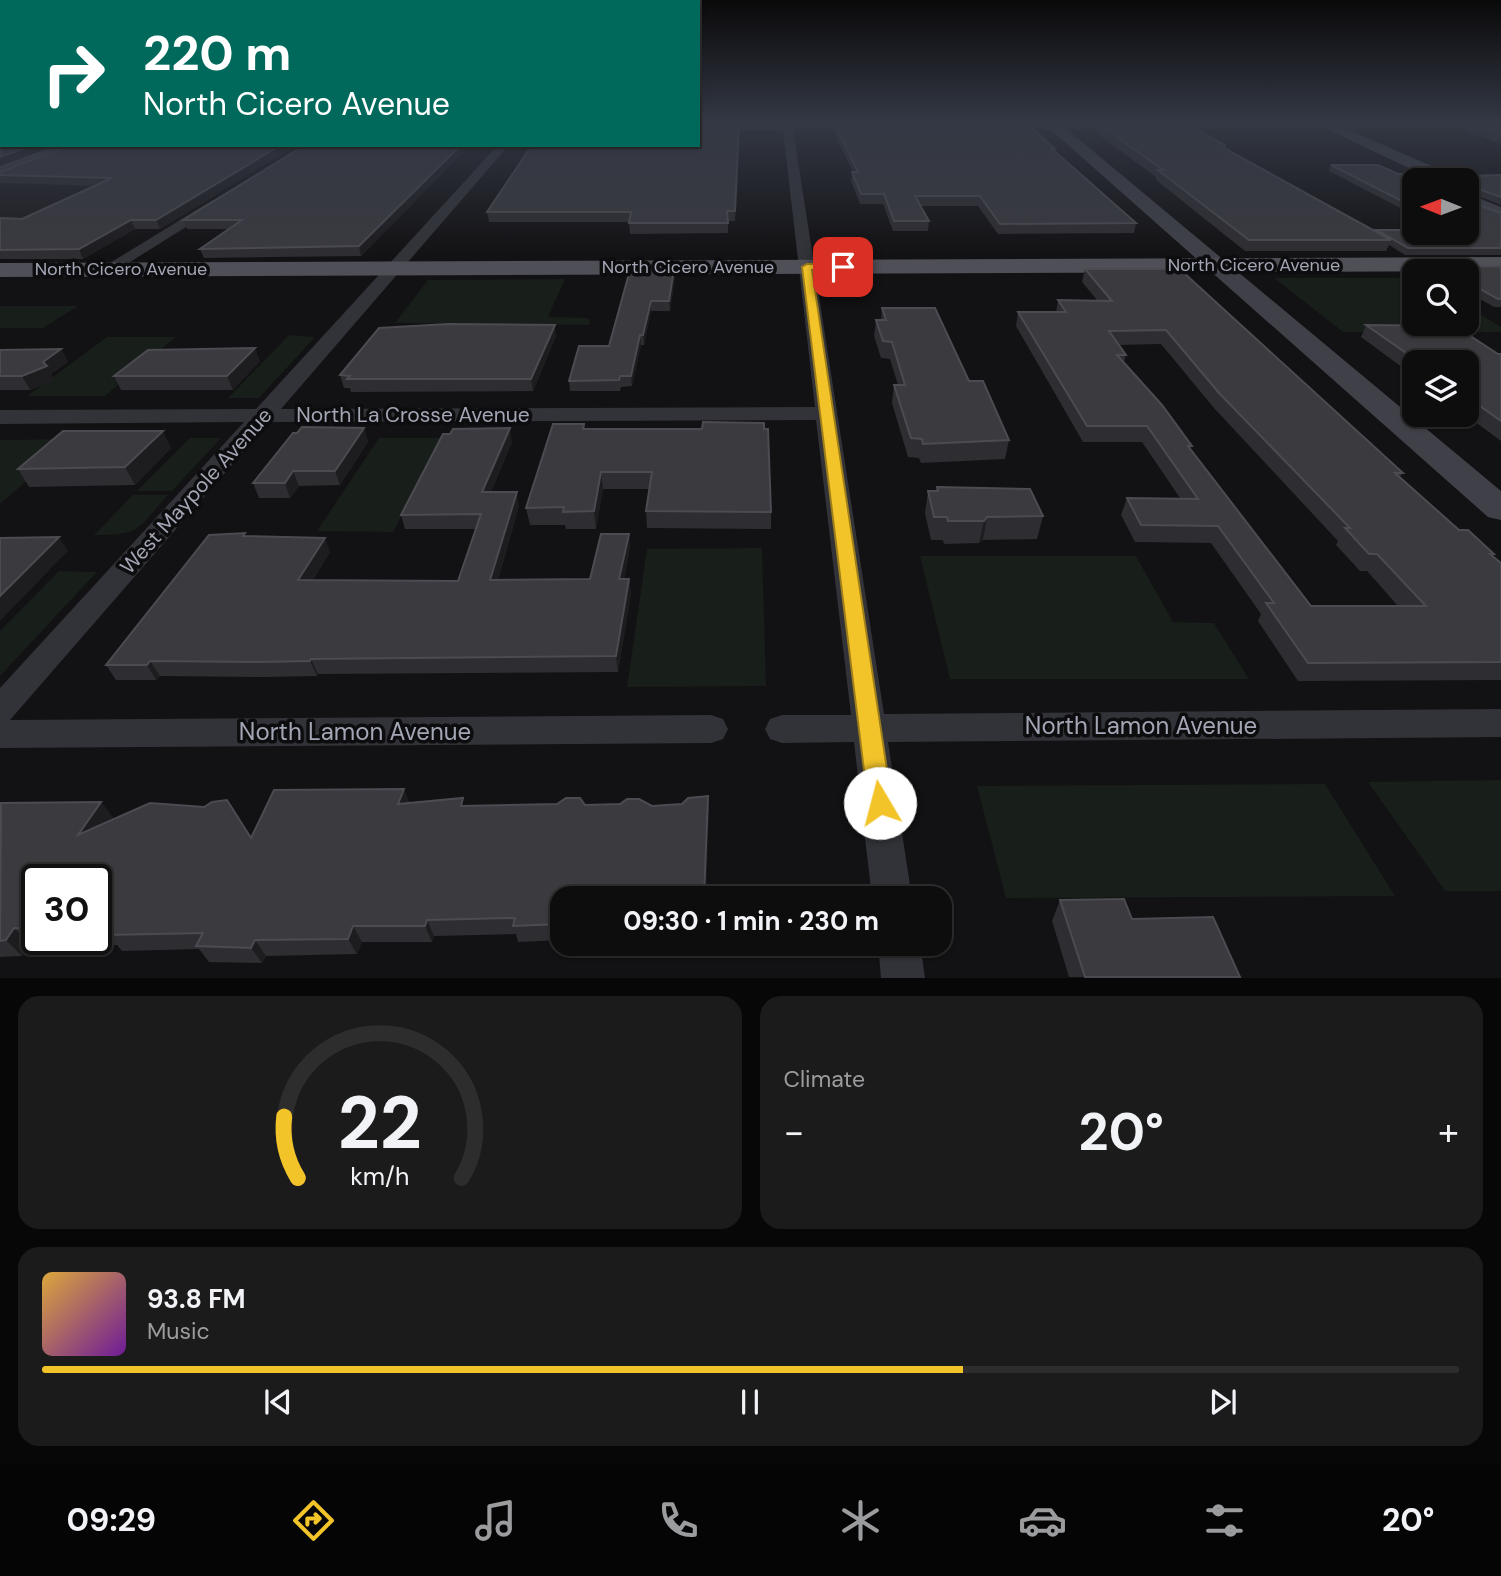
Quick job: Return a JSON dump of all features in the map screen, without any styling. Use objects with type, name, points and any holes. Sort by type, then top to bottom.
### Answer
[{"type":"main road","points":[[1101,167],[1501,509]]},
{"type":"main road","points":[[1479,194],[1501,204]]},
{"type":"main road","points":[[1479,204],[1501,214]]},
{"type":"main road","name":"North Cicero Avenue","points":[[0,270],[1501,264]]},
{"type":"street","name":"West Maypole Avenue","points":[[0,710],[485,167]]},
{"type":"street","points":[[793,167],[890,886]]},
{"type":"street","points":[[108,270],[227,195]]},
{"type":"street","name":"North La Crosse Avenue","points":[[0,417],[826,413]]},
{"type":"street","name":"North Lamon Avenue","points":[[782,729],[1501,723]]},
{"type":"street","name":"North Lamon Avenue","points":[[0,734],[711,729]]},
{"type":"street","points":[[900,956],[903,978]]},
{"type":"shaded area","points":[[71,167],[147,167],[0,234],[0,179]]},
{"type":"shaded area","points":[[1274,278],[1402,278],[1402,332],[1343,332]]},
{"type":"shaded area","points":[[565,279],[548,317],[588,318],[589,325],[395,323],[428,280]]},
{"type":"shaded area","points":[[0,306],[78,306],[43,328],[0,328]]},
{"type":"shaded area","points":[[1479,313],[1501,327],[1501,332],[1479,332]]},
{"type":"shaded area","points":[[289,335],[315,337],[259,398],[228,398]]},
{"type":"shaded area","points":[[107,337],[176,337],[105,396],[27,396]]},
{"type":"shaded area","points":[[190,438],[221,438],[172,491],[137,491]]},
{"type":"shaded area","points":[[379,438],[445,438],[393,532],[317,531]]},
{"type":"shaded area","points":[[75,439],[0,504],[0,440]]},
{"type":"shaded area","points":[[133,495],[168,495],[138,528],[122,534],[94,535]]},
{"type":"shaded area","points":[[762,548],[766,686],[627,687],[647,549]]},
{"type":"shaded area","points":[[920,556],[1136,556],[1173,622],[1214,623],[1249,679],[950,679]]},
{"type":"shaded area","points":[[59,571],[97,572],[0,676],[0,631]]},
{"type":"shaded area","points":[[1501,780],[1501,891],[1445,891],[1368,782]]},
{"type":"shaded area","points":[[1325,784],[1395,896],[1006,898],[977,786]]},
{"type":"building","points":[[14,167],[245,167],[156,220],[131,220],[79,249],[0,250],[0,218],[22,219],[112,178],[0,175],[0,172]]},
{"type":"building","points":[[270,167],[439,167],[359,246],[200,249],[242,220],[183,220]]},
{"type":"building","points":[[517,167],[737,167],[735,211],[727,211],[728,223],[629,223],[631,212],[487,212]]},
{"type":"building","points":[[855,167],[1072,167],[1136,223],[1000,224],[980,196],[915,196],[929,221],[894,221],[884,194],[861,194],[852,172],[858,172]]},
{"type":"building","points":[[1158,167],[1258,167],[1391,240],[1249,240],[1158,170],[1163,170]]},
{"type":"building","points":[[1334,167],[1382,167],[1402,174],[1402,201]]},
{"type":"building","points":[[1501,175],[1501,197],[1479,189],[1479,176]]},
{"type":"building","points":[[1479,205],[1501,213],[1501,248],[1408,248],[1403,245],[1479,245]]},
{"type":"building","points":[[1377,230],[1402,230],[1402,245]]},
{"type":"building","points":[[1479,266],[1501,266],[1501,299],[1479,288]]},
{"type":"building","points":[[674,269],[669,301],[651,301],[631,376],[620,376],[619,380],[569,381],[579,346],[609,346],[630,270]]},
{"type":"building","points":[[1085,269],[1177,269],[1183,272],[1403,473],[1395,473],[1459,530],[1468,530],[1494,554],[1490,554],[1501,563],[1501,662],[1308,663],[1266,603],[1274,603],[1218,526],[1141,525],[1127,498],[1198,499],[1147,426],[1087,426],[1018,312],[1066,312],[1058,300],[1112,301]],"holes":[[[1166,330],[1219,393],[1350,528],[1345,528],[1369,554],[1377,554],[1426,606],[1311,606],[1188,446],[1192,446],[1162,405],[1117,355],[1126,355],[1109,331]]]},
{"type":"building","points":[[882,308],[935,308],[969,381],[983,381],[1009,440],[923,444],[922,439],[911,438],[894,385],[905,385],[892,342],[883,341],[876,320],[886,320]]},
{"type":"building","points":[[448,324],[555,325],[531,379],[347,379],[350,376],[340,375],[379,328]]},
{"type":"building","points":[[1366,325],[1402,325],[1402,336],[1470,336],[1501,354],[1501,421],[1479,405],[1479,350],[1402,350]]},
{"type":"building","points":[[255,348],[227,376],[114,376],[148,350]]},
{"type":"building","points":[[61,349],[43,362],[47,366],[22,376],[0,376],[0,350]]},
{"type":"building","points":[[703,422],[764,423],[764,429],[768,429],[771,512],[646,511],[652,472],[601,472],[594,511],[563,512],[564,507],[526,508],[553,424],[584,424],[583,429],[702,429]]},
{"type":"building","points":[[302,427],[364,428],[335,471],[293,471],[285,483],[253,483],[293,433],[297,433]]},
{"type":"building","points":[[510,428],[482,492],[517,492],[490,580],[590,579],[601,534],[629,534],[619,579],[629,579],[616,656],[311,659],[258,662],[150,661],[147,665],[106,665],[209,535],[245,533],[243,536],[325,538],[298,580],[458,581],[481,514],[401,515],[443,434],[450,434],[453,429]]},
{"type":"building","points":[[63,431],[163,431],[125,467],[18,469]]},
{"type":"building","points":[[937,487],[1030,489],[1043,516],[948,521],[947,517],[934,517],[928,491],[938,491]]},
{"type":"building","points":[[59,537],[0,596],[0,538]]},
{"type":"building","points":[[404,789],[398,804],[463,798],[461,806],[557,804],[566,798],[580,798],[585,805],[620,804],[627,799],[639,799],[652,806],[682,804],[688,798],[708,796],[704,886],[550,886],[550,924],[513,926],[515,918],[427,920],[425,926],[353,926],[348,939],[255,940],[251,948],[196,946],[203,933],[112,935],[112,864],[21,864],[21,928],[14,928],[6,940],[0,941],[1,803],[101,802],[78,835],[150,803],[204,807],[212,802],[227,800],[251,838],[274,790]]},
{"type":"building","points":[[1124,899],[1132,919],[1213,917],[1240,977],[1085,977],[1060,900]]},
{"type":"route","points":[[843,267],[807,267],[880,803]]}]
